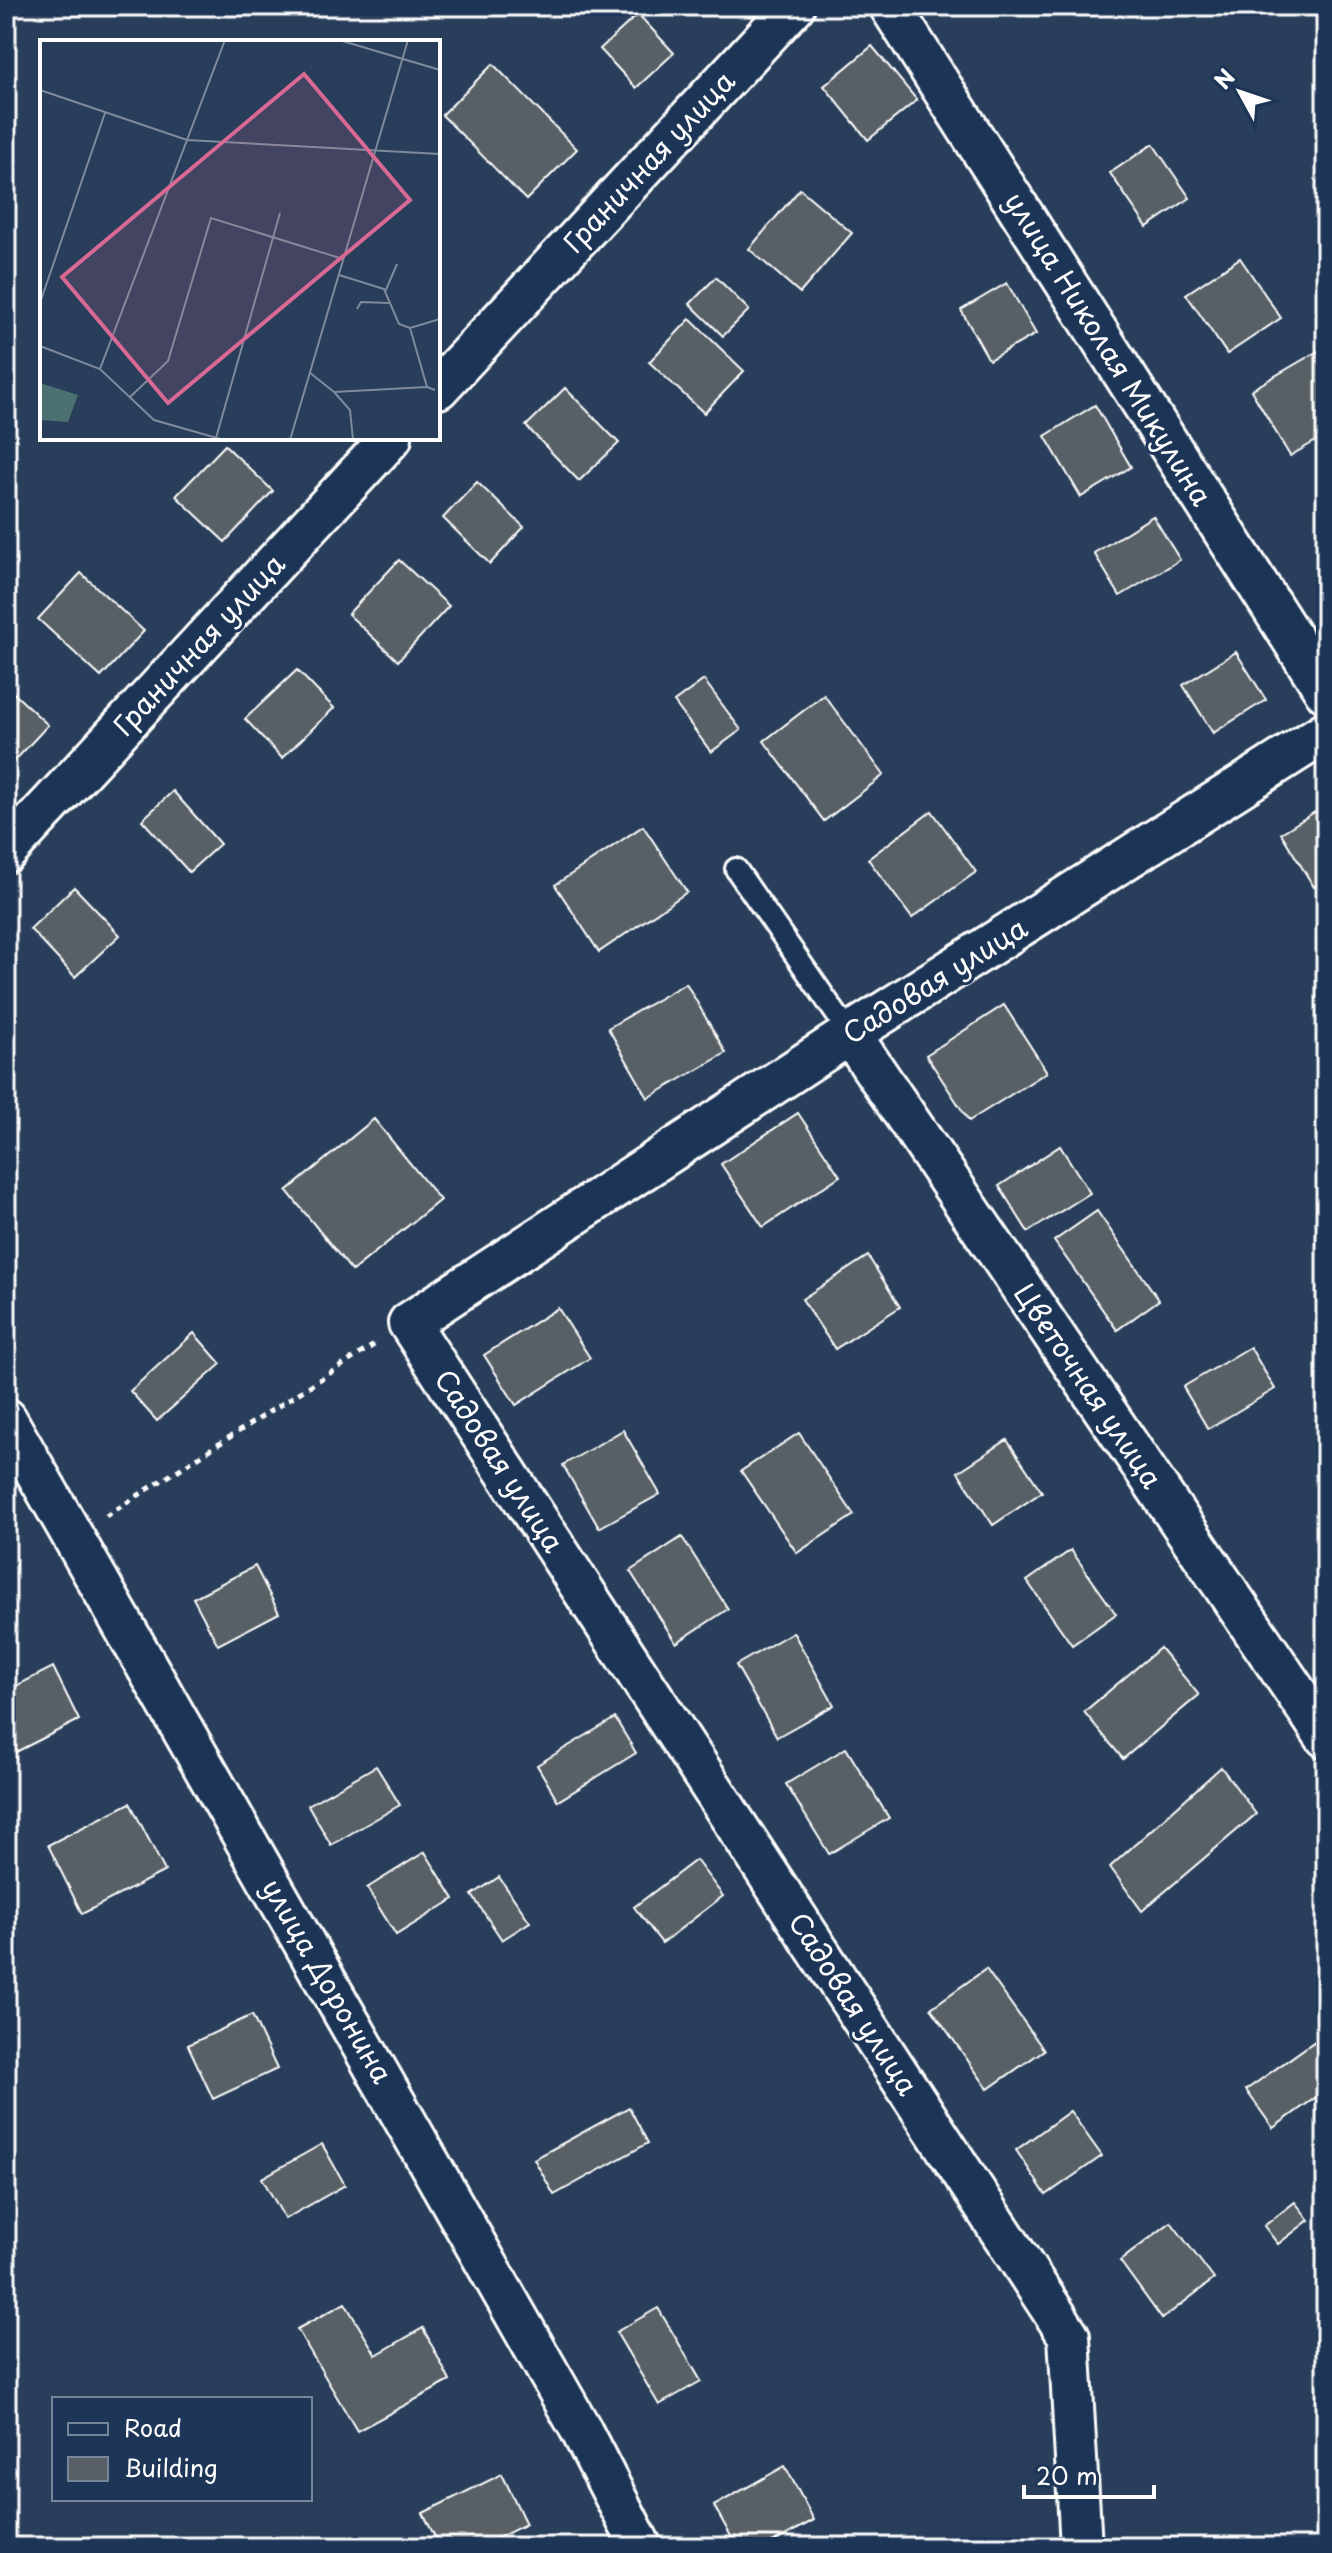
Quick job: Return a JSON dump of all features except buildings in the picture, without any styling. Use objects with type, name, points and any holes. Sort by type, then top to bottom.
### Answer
[{"type":"street","name":"Граничная улица","points":[[440,386],[794,6]]},
{"type":"street","name":"улица Николая Микулина","points":[[890,6],[1326,692]]},
{"type":"street","name":"Граничная улица","points":[[6,852],[389,440]]},
{"type":"street","name":"Садовая улица","points":[[1081,2547],[1069,2336],[409,1323],[850,1034],[1326,732]]},
{"type":"street","name":"Цветочная улица","points":[[850,1034],[1326,1737]]},
{"type":"street","name":"улица Доронина","points":[[6,1419],[580,2428],[641,2547]]},
{"type":"lane","points":[[736,869],[850,1034]]},
{"type":"path","points":[[75,1537],[409,1323]]}]
